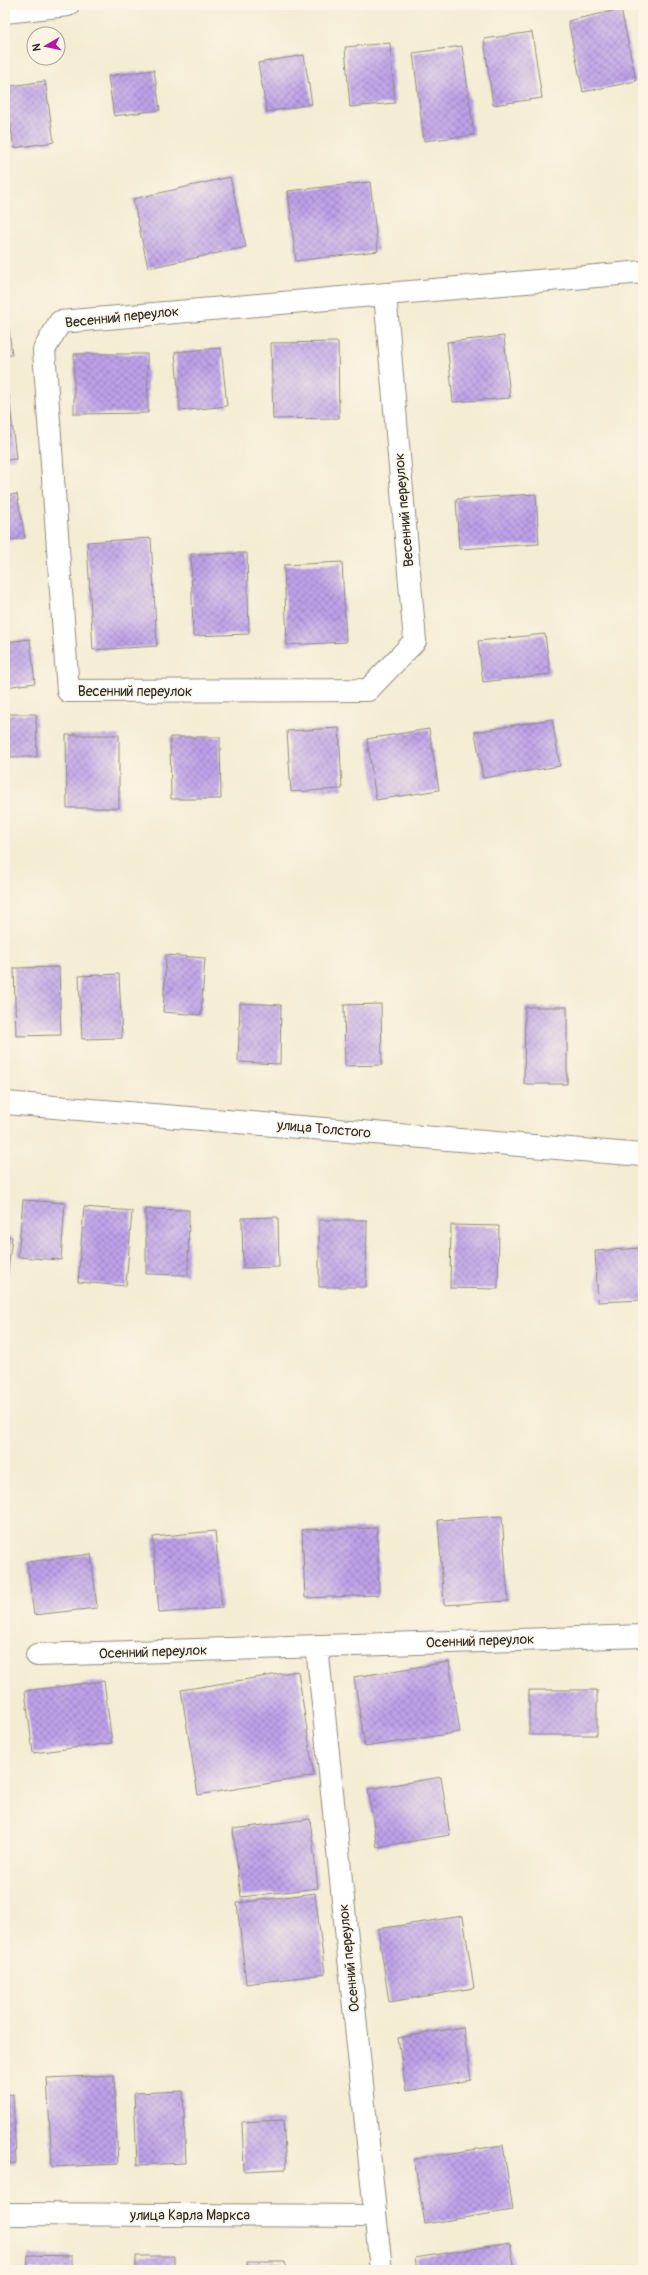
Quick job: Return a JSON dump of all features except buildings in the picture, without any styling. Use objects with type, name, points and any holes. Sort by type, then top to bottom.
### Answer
[{"type":"street","points":[[5,12],[36,7],[68,5]]},
{"type":"street","name":"Весенний переулок","points":[[385,294],[415,641],[368,690],[68,691],[44,350],[60,322],[385,294],[643,272]]},
{"type":"street","name":"улица Толстого","points":[[5,1103],[643,1155]]},
{"type":"street","name":"Осенний переулок","points":[[37,1655],[643,1636]]},
{"type":"street","name":"Осенний переулок","points":[[317,1646],[381,2270]]},
{"type":"street","name":"улица Карла Маркса","points":[[5,2214],[375,2216]]}]
